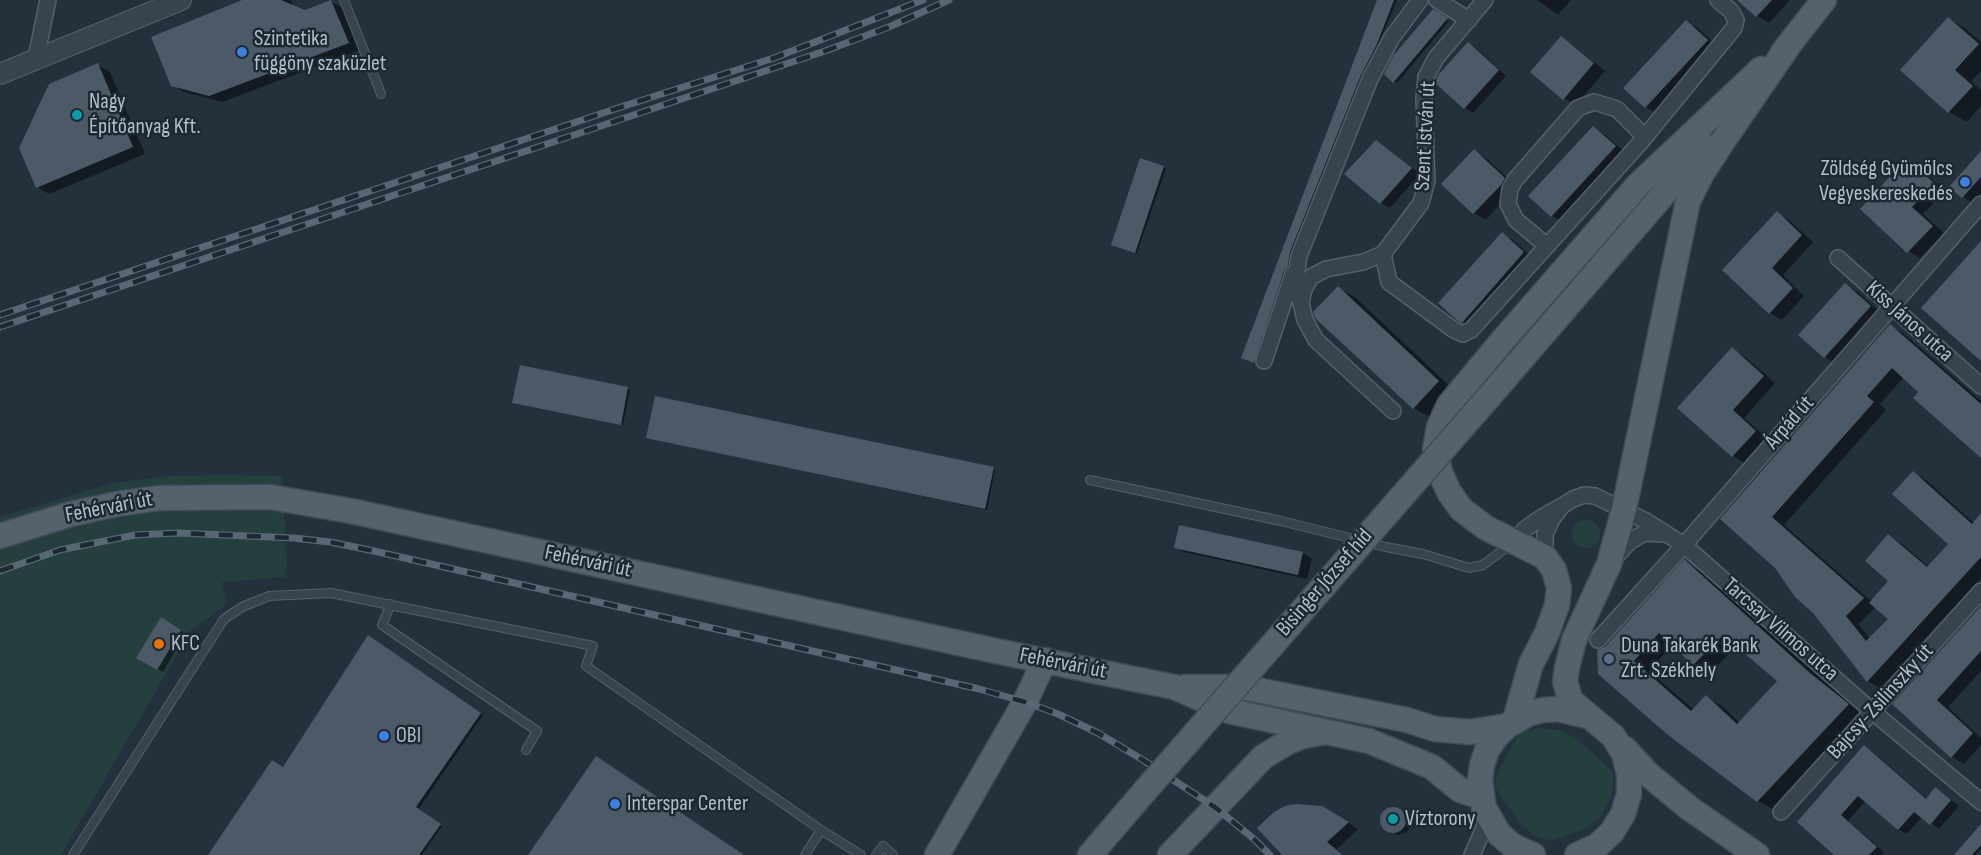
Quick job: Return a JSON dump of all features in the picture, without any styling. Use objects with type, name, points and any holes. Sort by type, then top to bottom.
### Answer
[{"type":"main road","points":[[1757,855],[1689,808],[1648,774],[1601,724],[1587,716],[1571,701],[1565,682],[1574,639],[1609,564],[1624,509],[1688,201],[1701,175],[1793,39],[1824,0]]},
{"type":"main road","points":[[1533,855],[1513,846],[1499,834],[1485,808],[1481,773],[1487,750],[1496,737],[1511,723],[1530,664],[1547,633],[1557,605],[1559,588],[1554,570],[1545,557],[1512,543],[1486,528],[1461,509],[1449,492],[1440,472],[1435,449],[1439,427],[1449,405],[1638,185],[1793,39]]},
{"type":"main road","name":"Bisinger József híd","points":[[1090,855],[1657,203],[1793,39]]},
{"type":"main road","name":"Fehérvári út","points":[[0,536],[70,514],[159,498],[270,497],[351,511],[996,651],[1174,687],[1229,711],[1369,741],[1393,750],[1432,767],[1485,808]]},
{"type":"main road","points":[[937,855],[1025,702],[1045,660]]},
{"type":"main road","name":"Fehérvári út","points":[[1174,687],[1242,687],[1407,720],[1436,729],[1470,732],[1511,723],[1543,710],[1572,711],[1587,716]]},
{"type":"main road","points":[[1170,855],[1263,757],[1303,736],[1326,733]]},
{"type":"main road","points":[[1578,855],[1597,846],[1612,832],[1623,814],[1629,794],[1629,774],[1624,754],[1613,736]]},
{"type":"street","points":[[36,58],[48,0]]},
{"type":"street","points":[[0,74],[181,0]]},
{"type":"street","points":[[1264,361],[1299,256],[1370,79],[1391,39],[1420,0]]},
{"type":"street","points":[[1437,0],[1468,20]]},
{"type":"street","name":"Szent István út","points":[[1383,254],[1421,203],[1427,181],[1424,99],[1426,77],[1436,58],[1485,0]]},
{"type":"street","points":[[1301,303],[1304,289],[1311,277],[1326,269],[1363,262],[1383,254],[1389,282],[1454,330],[1463,334],[1471,330],[1645,137],[1734,28],[1736,20],[1718,0]]},
{"type":"street","points":[[1547,246],[1516,220],[1508,204],[1510,189],[1578,108],[1594,102],[1617,109],[1645,137]]},
{"type":"street","name":"Árpád út","points":[[1598,640],[1684,545],[1981,204]]},
{"type":"street","points":[[1299,256],[1295,284],[1305,320],[1316,340],[1393,411]]},
{"type":"street","name":"Kiss János utca","points":[[1838,258],[1981,386]]},
{"type":"street","name":"Tarcsay Vilmos utca","points":[[1512,543],[1525,529],[1542,517],[1584,495],[1594,496],[1624,509],[1684,545],[1873,712],[1981,802]]},
{"type":"street","points":[[1545,557],[1545,534],[1552,519],[1562,506]]},
{"type":"street","points":[[1609,564],[1629,542],[1644,533],[1668,534]]},
{"type":"street","name":"Bajcsy-Zsilinszky út","points":[[1781,812],[1981,591]]},
{"type":"street","points":[[1472,855],[1485,808]]},
{"type":"lane","points":[[344,0],[381,94]]},
{"type":"lane","points":[[1090,480],[1281,521],[1423,554],[1469,568],[1483,565],[1512,543]]},
{"type":"lane","points":[[73,855],[224,619],[242,606],[269,596],[331,593],[593,646],[586,666],[821,830],[861,855]]},
{"type":"lane","points":[[391,604],[382,626],[537,731],[526,750]]},
{"type":"lane","points":[[805,855],[821,830]]},
{"type":"lane","points":[[876,855],[883,846],[893,855]]},
{"type":"green space","points":[[169,476],[282,476],[287,566],[285,577],[222,582],[227,604],[191,630],[61,855],[0,855],[0,517],[113,483]]},
{"type":"green space","points":[[1586,520],[1596,524],[1600,534],[1596,544],[1586,548],[1576,544],[1572,534],[1576,524]]},
{"type":"green space","points":[[1541,728],[1559,730],[1576,738],[1612,771],[1614,779],[1611,799],[1600,817],[1582,830],[1553,840],[1535,836],[1520,823],[1495,787],[1500,768],[1520,732]]},
{"type":"building","name":"Szintetika függöny szaküzlet","points":[[242,0],[281,0],[305,10],[331,0],[349,43],[209,96],[171,86],[151,37]]},
{"type":"building","points":[[1377,0],[1394,0],[1377,44],[1361,75],[1290,252],[1288,266],[1284,271],[1254,363],[1241,358]]},
{"type":"building","points":[[1737,0],[1772,0],[1756,17]]},
{"type":"building","points":[[1433,9],[1448,18],[1393,83],[1384,74],[1393,56]]},
{"type":"building","points":[[1948,17],[1979,44],[1955,70],[1973,86],[1948,113],[1900,70]]},
{"type":"building","points":[[1686,20],[1708,40],[1645,108],[1623,88]]},
{"type":"building","points":[[1561,36],[1594,63],[1563,100],[1530,72]]},
{"type":"building","points":[[1468,42],[1499,70],[1464,109],[1435,83],[1439,74]]},
{"type":"building","name":"Nagy Építőanyag Kft.","points":[[98,63],[133,147],[36,188],[19,148],[49,84]]},
{"type":"building","points":[[1593,126],[1616,146],[1551,217],[1528,196]]},
{"type":"building","points":[[1376,140],[1412,168],[1380,204],[1344,174]]},
{"type":"building","points":[[1474,149],[1505,178],[1473,214],[1441,184]]},
{"type":"building","name":"Zöldség Gyümölcs Vegyeskereskedés","points":[[1981,151],[1981,177],[1962,198],[1949,187]]},
{"type":"building","points":[[1140,158],[1164,166],[1135,253],[1111,245]]},
{"type":"building","points":[[1907,158],[1934,183],[1912,207],[1933,226],[1907,253],[1860,209]]},
{"type":"building","points":[[1777,211],[1802,235],[1772,268],[1793,288],[1769,314],[1722,270]]},
{"type":"building","points":[[1502,232],[1524,252],[1462,323],[1459,322],[1438,303]]},
{"type":"building","points":[[1981,241],[1981,361],[1921,308]]},
{"type":"building","points":[[1845,283],[1871,306],[1824,358],[1798,335]]},
{"type":"building","points":[[1338,286],[1439,381],[1413,409],[1315,318],[1313,312]]},
{"type":"building","points":[[1890,324],[1981,404],[1981,458],[1913,398],[1918,392],[1892,368],[1867,396],[1874,402],[1772,517],[1864,598],[1846,616],[1866,641],[1888,619],[1869,603],[1888,581],[1865,561],[1888,534],[1927,567],[1948,544],[1892,494],[1913,471],[1972,524],[1981,513],[1981,557],[1867,682],[1813,613],[1795,597],[1775,568],[1720,519]]},
{"type":"building","points":[[1732,347],[1764,376],[1733,410],[1756,431],[1732,457],[1677,408]]},
{"type":"building","points":[[520,365],[628,387],[621,425],[512,403]]},
{"type":"building","points":[[655,396],[994,467],[985,509],[646,438]]},
{"type":"building","points":[[1179,525],[1303,552],[1298,575],[1174,548]]},
{"type":"building","points":[[1684,559],[1810,673],[1849,704],[1757,802],[1668,735],[1598,674],[1597,650],[1605,647]],"holes":[[[1659,633],[1693,665],[1723,635],[1777,681],[1737,724],[1706,695],[1691,711],[1634,661]]]},
{"type":"building","points":[[1981,606],[1981,651],[1937,700],[1973,733],[1951,758],[1892,704]]},
{"type":"building","name":"KFC","points":[[161,617],[181,630],[157,670],[136,658]]},
{"type":"building","name":"OBI","points":[[368,635],[481,713],[416,807],[441,824],[419,855],[208,855],[272,760],[283,767]]},
{"type":"building","points":[[1864,745],[1926,799],[1935,787],[1951,800],[1930,825],[1914,812],[1898,830],[1858,796],[1841,815],[1877,847],[1869,855],[1834,855],[1797,822]]},
{"type":"building","name":"Interspar Center","points":[[596,756],[744,855],[528,855]]},
{"type":"building","points":[[1296,804],[1322,806],[1349,822],[1327,842],[1343,855],[1282,855],[1257,828],[1274,812],[1285,806]]},
{"type":"building","name":"Víztorony","points":[[1393,807],[1402,811],[1406,820],[1402,829],[1393,833],[1384,829],[1380,820],[1384,811]]},
{"type":"building","points":[[1981,824],[1981,845],[1972,855],[1954,855]]},
{"type":"railway","points":[[0,315],[774,58],[923,0]]},
{"type":"railway","points":[[0,327],[825,51],[889,27],[949,0]]},
{"type":"railway","points":[[0,571],[60,550],[135,535],[178,533],[294,538],[330,542],[374,551],[979,689],[1025,702],[1058,714],[1098,733],[1143,760],[1216,808],[1270,855]]},
{"type":"place","name":"Szintetika függöny szaküzlet","points":[[242,52]]},
{"type":"place","name":"Nagy Építőanyag Kft.","points":[[77,115]]},
{"type":"place","name":"Zöldség Gyümölcs Vegyeskereskedés","points":[[1965,182]]},
{"type":"place","name":"KFC","points":[[159,644]]},
{"type":"place","name":"Duna Takarék Bank Zrt. Székhely","points":[[1609,659]]},
{"type":"place","name":"OBI","points":[[384,736]]},
{"type":"place","name":"Interspar Center","points":[[615,804]]},
{"type":"place","name":"Víztorony","points":[[1393,819]]}]
